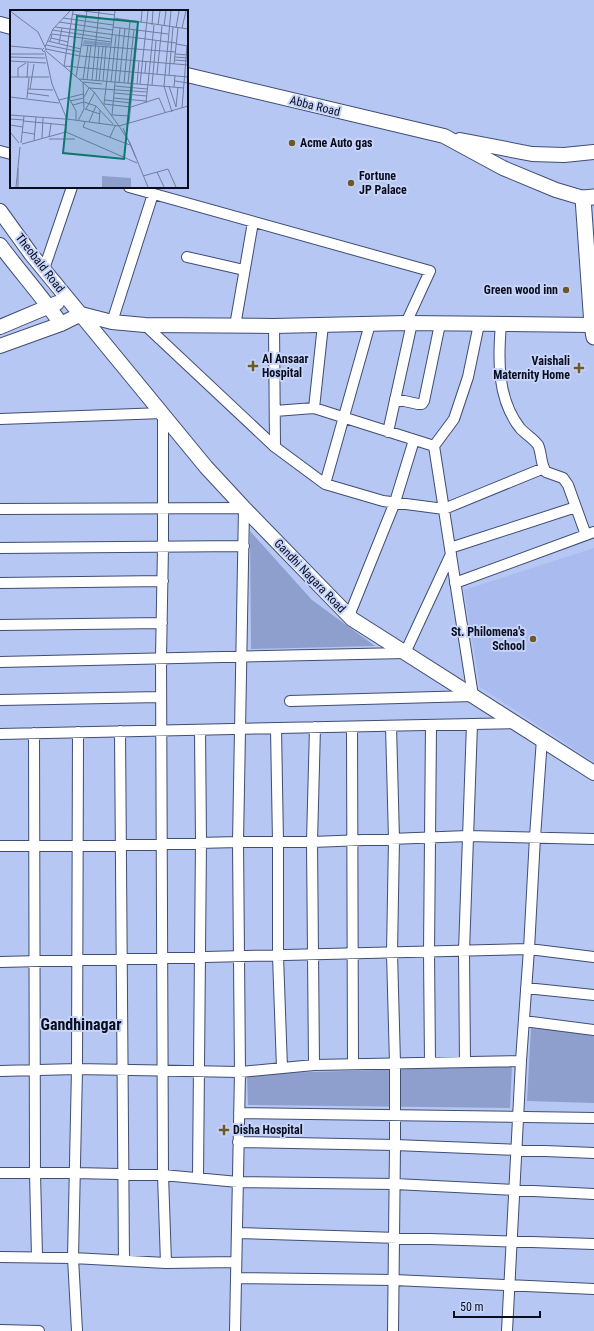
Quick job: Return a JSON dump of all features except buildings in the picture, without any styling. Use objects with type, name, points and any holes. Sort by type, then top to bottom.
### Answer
[{"type":"main road","points":[[0,24],[10,27]]},
{"type":"main road","name":"Abba Road","points":[[188,75],[444,136],[532,154],[564,155],[594,152]]},
{"type":"main road","name":"Abba Road","points":[[444,136],[503,168],[556,190],[588,197]]},
{"type":"main road","points":[[0,346],[60,324],[81,314],[112,322],[145,325],[274,326],[409,323],[501,324],[593,331],[588,197]]},
{"type":"main road","name":"Theobald Road","points":[[0,211],[81,314]]},
{"type":"main road","name":"Theobald Road","points":[[0,245],[15,266],[49,306],[60,324]]},
{"type":"main road","points":[[0,327],[68,299]]},
{"type":"main road","name":"Gandhi Nagara Road","points":[[81,314],[206,467],[349,616],[594,773]]},
{"type":"street","points":[[0,151],[10,154]]},
{"type":"street","points":[[44,268],[72,188]]},
{"type":"street","points":[[132,188],[430,271],[409,323],[388,432]]},
{"type":"street","points":[[112,322],[153,194]]},
{"type":"street","points":[[235,326],[253,222]]},
{"type":"street","points":[[187,257],[244,270]]},
{"type":"street","points":[[325,484],[370,324]]},
{"type":"street","points":[[395,399],[418,404],[422,404],[424,401],[440,324]]},
{"type":"street","points":[[290,701],[473,696],[434,446],[454,419],[468,377],[479,324]]},
{"type":"street","points":[[455,583],[590,534],[576,507],[568,485],[563,478],[549,473],[544,468],[538,445],[520,428],[510,412],[505,398],[499,358],[501,324]]},
{"type":"street","points":[[145,325],[275,447],[325,484],[384,501],[444,508],[544,468]]},
{"type":"street","points":[[314,408],[323,325]]},
{"type":"street","points":[[274,326],[275,447]]},
{"type":"street","points":[[275,411],[314,408],[434,446]]},
{"type":"street","points":[[0,419],[163,413],[164,546],[161,730],[163,1175],[166,1263]]},
{"type":"street","points":[[349,616],[395,502],[414,440]]},
{"type":"street","points":[[0,662],[405,653],[451,551],[576,507]]},
{"type":"street","points":[[0,508],[244,508],[238,842],[240,1072],[235,1331]]},
{"type":"street","points":[[0,548],[244,546]]},
{"type":"street","points":[[0,583],[163,582]]},
{"type":"street","points":[[0,625],[162,623]]},
{"type":"street","points":[[0,700],[161,697]]},
{"type":"street","points":[[0,734],[516,723]]},
{"type":"street","points":[[465,1062],[464,951],[472,724]]},
{"type":"street","points":[[430,1062],[429,952],[431,725]]},
{"type":"street","points":[[352,726],[353,1064]]},
{"type":"street","points":[[391,726],[394,839],[392,953],[396,1184],[393,1331]]},
{"type":"street","points":[[314,1064],[312,842],[315,727]]},
{"type":"street","points":[[276,728],[278,956],[282,1068]]},
{"type":"street","points":[[198,1178],[201,843],[200,730]]},
{"type":"street","points":[[120,731],[124,1261]]},
{"type":"street","points":[[77,1331],[73,1258],[77,1069],[76,960],[78,732]]},
{"type":"street","points":[[34,733],[35,1173],[37,1257]]},
{"type":"street","points":[[508,1331],[521,1061],[542,739]]},
{"type":"street","points":[[0,846],[312,842],[468,836],[594,839]]},
{"type":"street","points":[[0,962],[529,950],[594,957]]},
{"type":"street","points":[[526,988],[594,995]]},
{"type":"street","points":[[524,1021],[594,1030]]},
{"type":"street","points":[[0,1071],[77,1069],[240,1072],[314,1064],[521,1061]]},
{"type":"street","points":[[239,1113],[594,1118]]},
{"type":"street","points":[[238,1142],[395,1145],[594,1153]]},
{"type":"street","points":[[0,1173],[163,1175],[238,1182],[396,1184],[594,1194]]},
{"type":"street","points":[[237,1233],[594,1244]]},
{"type":"street","points":[[0,1257],[73,1258],[166,1263],[236,1262]]},
{"type":"street","points":[[236,1278],[394,1280],[594,1289]]},
{"type":"street","points":[[0,1330],[39,1331]]},
{"type":"shaded area","points":[[250,531],[312,600],[375,646],[251,649]]},
{"type":"shaded area","name":"St. Philomena's School","points":[[594,548],[594,762],[480,687],[464,590]]},
{"type":"shaded area","points":[[531,1028],[594,1034],[594,1103],[527,1101]]},
{"type":"shaded area","points":[[512,1066],[510,1108],[248,1105],[247,1074]]},
{"type":"place","name":"Acme Auto gas","points":[[292,143]]},
{"type":"place","name":"Fortune JP Palace","points":[[351,183]]},
{"type":"place","name":"Green wood inn","points":[[566,290]]},
{"type":"place","name":"Al Ansaar Hospital","points":[[253,366]]},
{"type":"place","name":"Vaishali Maternity Home","points":[[579,368]]},
{"type":"place","name":"St. Philomena's School","points":[[533,639]]},
{"type":"place","name":"Disha Hospital","points":[[224,1130]]},
{"type":"district","name":"Gandhinagar","points":[[81,1024]]}]
